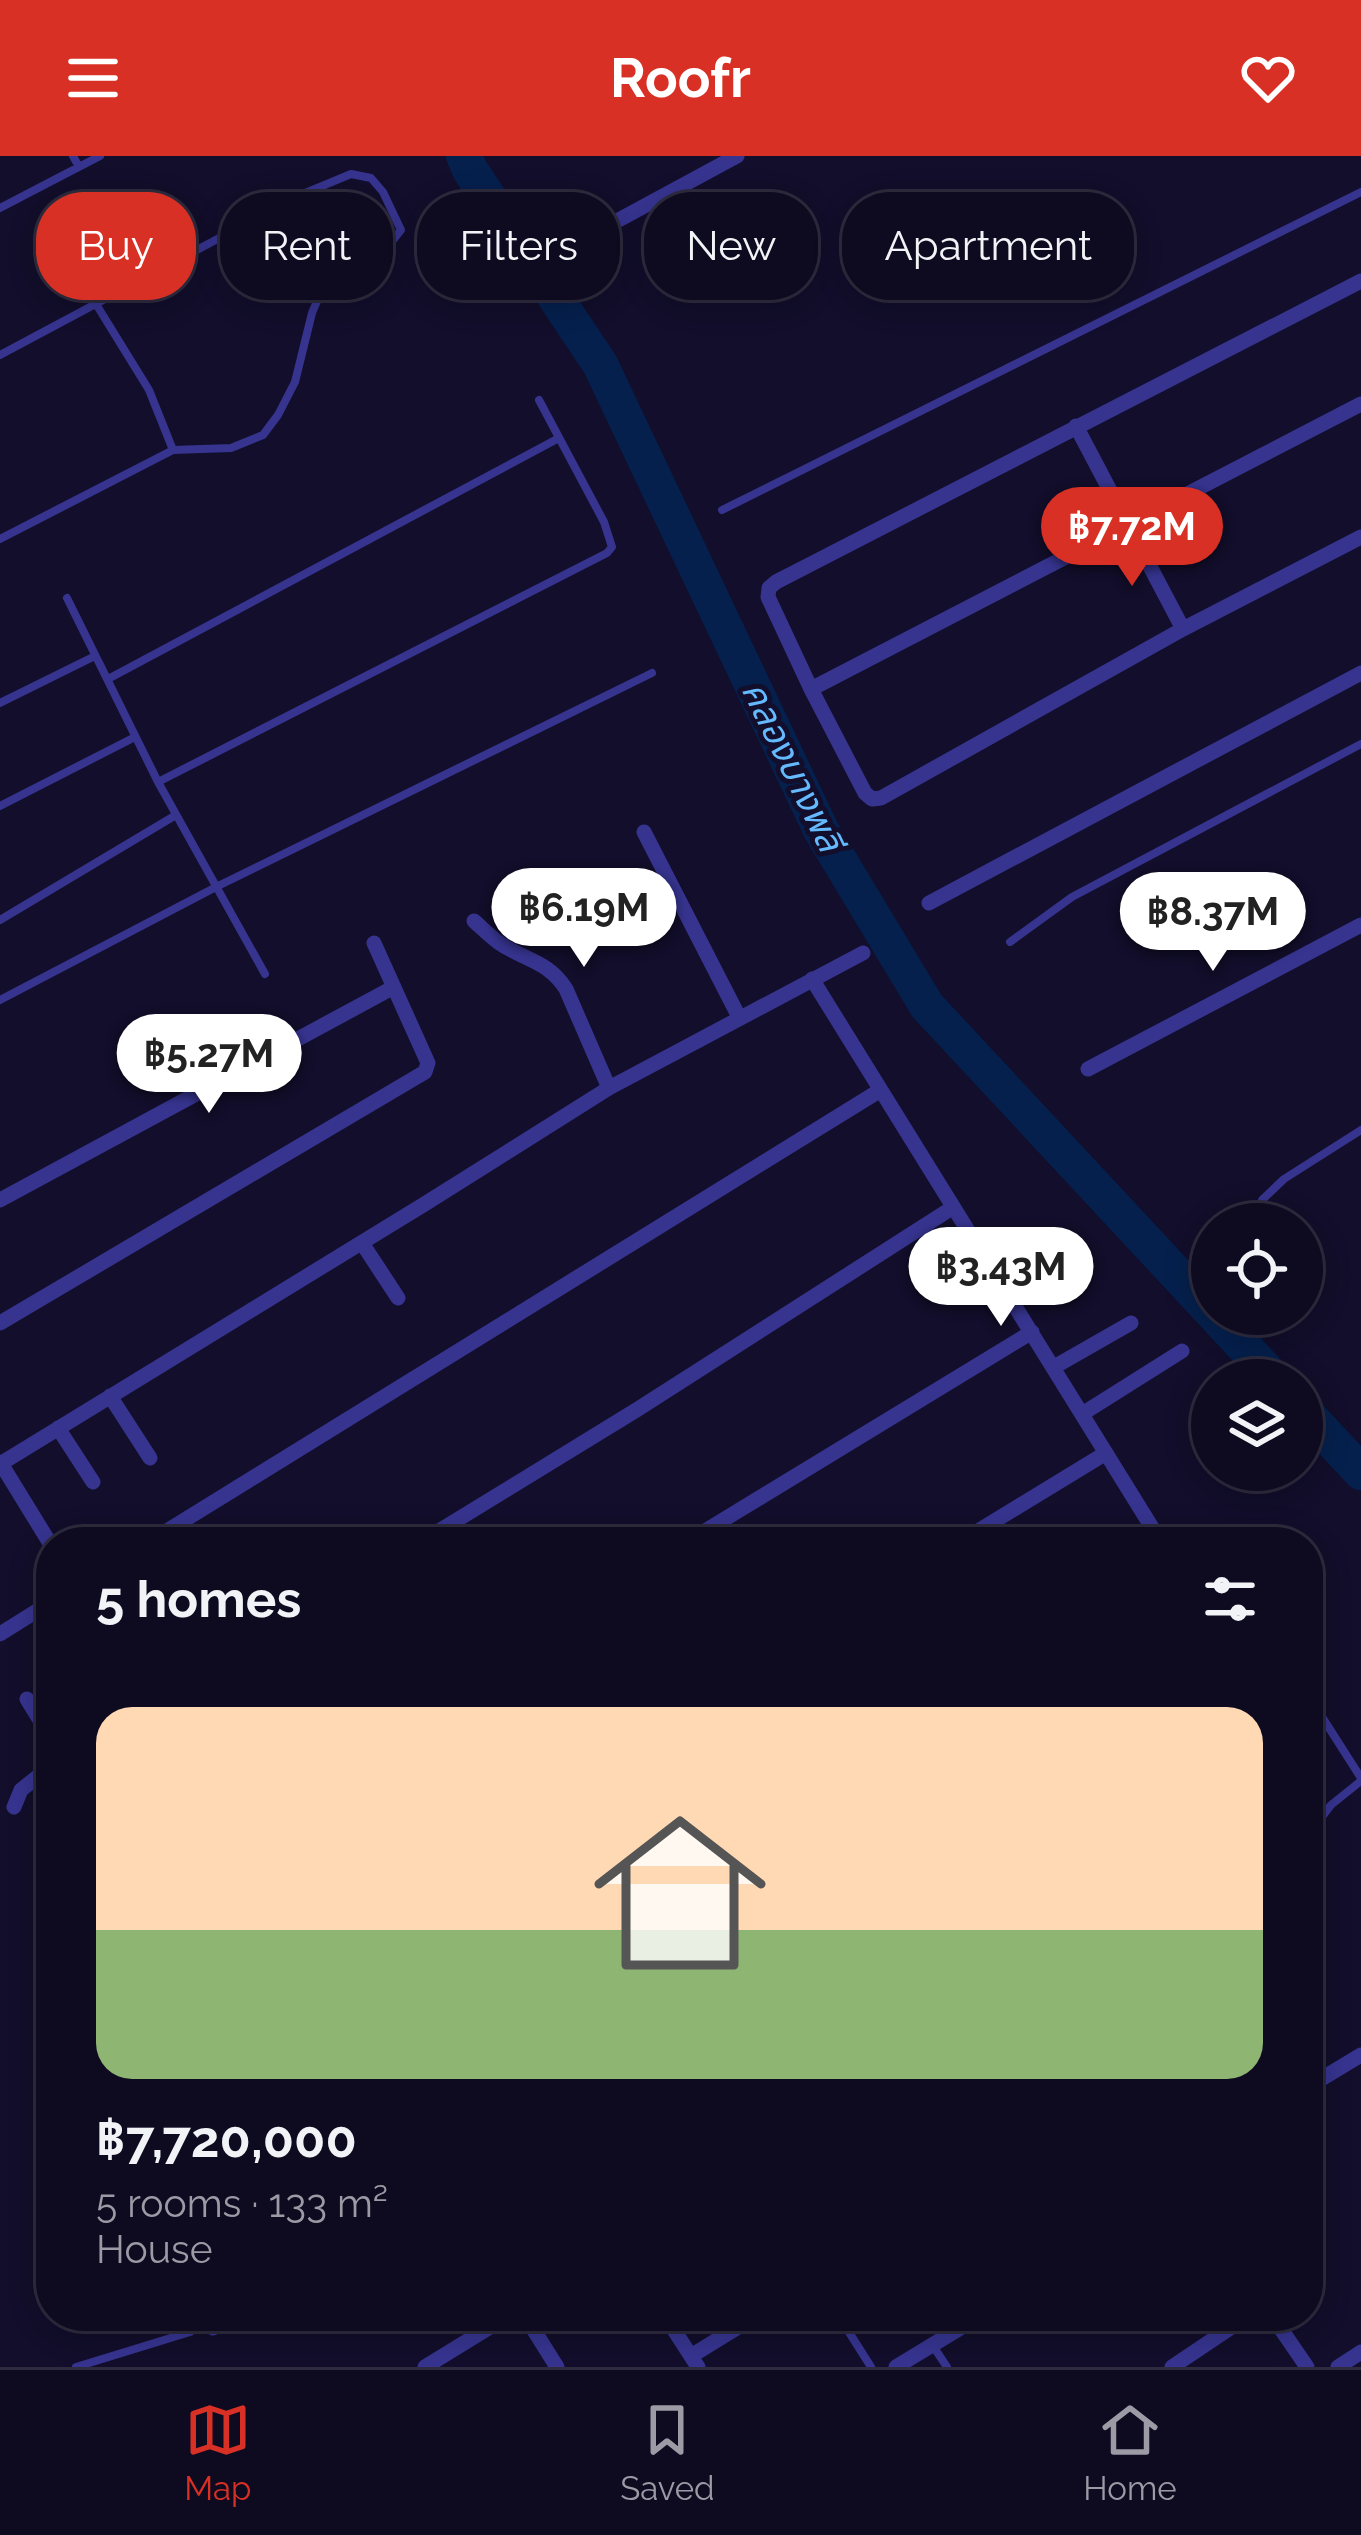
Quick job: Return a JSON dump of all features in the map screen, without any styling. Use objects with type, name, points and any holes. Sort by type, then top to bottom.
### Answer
[{"type":"street","points":[[620,219],[737,156]]},
{"type":"street","points":[[1361,281],[776,582],[768,597],[865,794],[872,799],[1361,537]]},
{"type":"street","points":[[811,689],[1361,404]]},
{"type":"street","points":[[1076,426],[1183,629]]},
{"type":"street","points":[[929,902],[1361,673]]},
{"type":"street","points":[[644,832],[739,1018]]},
{"type":"street","points":[[474,921],[501,944],[557,975],[609,1088]]},
{"type":"street","points":[[1088,1069],[1361,925]]},
{"type":"street","points":[[0,1324],[425,1072],[428,1063],[374,943]]},
{"type":"street","points":[[40,1527],[0,1463],[609,1088],[863,952]]},
{"type":"street","points":[[812,979],[1152,1527]]},
{"type":"street","points":[[0,1200],[394,987]]},
{"type":"street","points":[[173,1527],[879,1091]]},
{"type":"street","points":[[445,1527],[952,1208]]},
{"type":"street","points":[[362,1243],[398,1298]]},
{"type":"street","points":[[1054,1367],[1131,1323]]},
{"type":"street","points":[[712,1527],[1032,1332]]},
{"type":"street","points":[[1082,1414],[1182,1352]]},
{"type":"street","points":[[110,1396],[150,1458]]},
{"type":"street","points":[[58,1428],[93,1482]]},
{"type":"street","points":[[985,1527],[1106,1453]]},
{"type":"street","points":[[0,1634],[36,1611]]},
{"type":"street","points":[[28,1699],[36,1713]]},
{"type":"street","points":[[14,1807],[21,1790],[36,1778]]},
{"type":"street","points":[[1323,2078],[1361,2055]]},
{"type":"street","points":[[424,2367],[483,2331]]},
{"type":"street","points":[[535,2331],[557,2367]]},
{"type":"street","points":[[674,2331],[694,2362],[736,2331]]},
{"type":"street","points":[[896,2367],[955,2331]]},
{"type":"street","points":[[1183,2364],[1227,2331]]},
{"type":"street","points":[[1282,2331],[1307,2367]]},
{"type":"street","points":[[1338,2367],[1361,2352]]},
{"type":"lane","points":[[73,156],[79,167]]},
{"type":"lane","points":[[0,208],[100,156]]},
{"type":"lane","points":[[0,355],[298,196],[351,175],[370,178],[383,192],[400,230],[389,245],[323,287],[295,382],[263,435],[231,448],[172,450],[0,539]]},
{"type":"lane","points":[[722,510],[1361,193]]},
{"type":"lane","points":[[96,304],[148,390],[172,450]]},
{"type":"lane","points":[[158,782],[607,553],[612,547],[604,522],[539,400]]},
{"type":"lane","points":[[108,679],[559,438]]},
{"type":"lane","points":[[67,598],[158,782],[265,974]]},
{"type":"lane","points":[[0,704],[95,656]]},
{"type":"lane","points":[[0,1000],[218,886],[652,673]]},
{"type":"lane","points":[[0,806],[135,737]]},
{"type":"lane","points":[[1010,942],[1072,897],[1361,744]]},
{"type":"lane","points":[[0,920],[176,815]]},
{"type":"lane","points":[[1262,1203],[1284,1179],[1361,1130]]},
{"type":"lane","points":[[1323,1719],[1361,1780],[1323,1815]]},
{"type":"lane","points":[[849,2331],[872,2367]]},
{"type":"lane","points":[[76,2367],[105,2363],[190,2332]]},
{"type":"lane","points":[[932,2345],[946,2367]]},
{"type":"waterway","name":"คลองบางพลี","points":[[464,156],[600,364],[821,830],[927,1006],[1191,1289]]},
{"type":"waterway","name":"คลองบางพลี","points":[[1233,1335],[1256,1359]]},
{"type":"waterway","name":"คลองบางพลี","points":[[1323,1431],[1361,1472]]}]
